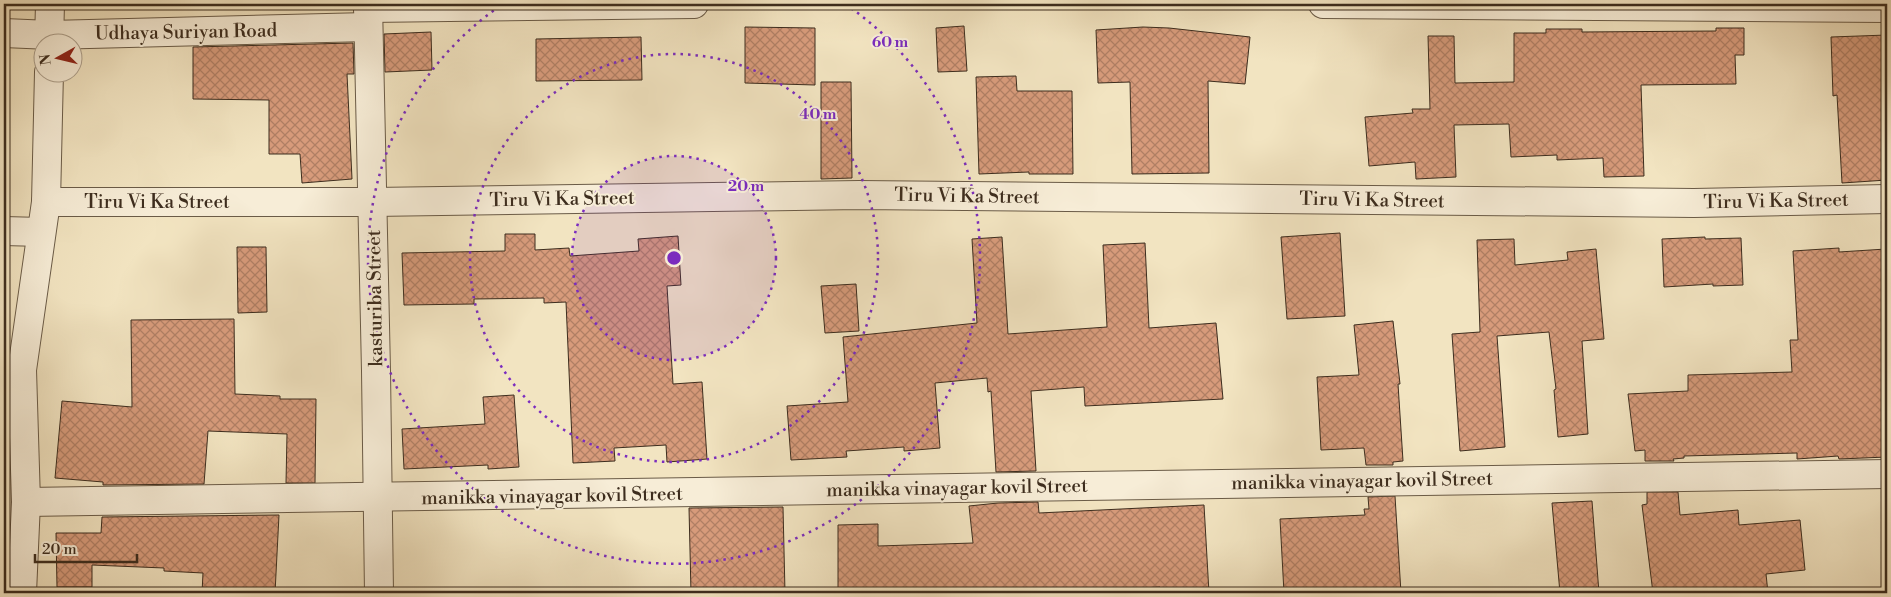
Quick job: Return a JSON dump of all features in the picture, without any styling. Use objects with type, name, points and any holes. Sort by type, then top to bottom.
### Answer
[{"type":"street","points":[[50,4],[50,32]]},
{"type":"street","name":"Udhaya Suriyan Road","points":[[82,36],[368,13],[694,4]]},
{"type":"street","points":[[1323,4],[1887,8]]},
{"type":"street","name":"kasturiba Street","points":[[368,13],[379,593]]},
{"type":"street","name":"Udhaya Suriyan Road","points":[[4,34],[32,37]]},
{"type":"street","points":[[22,593],[26,502],[14,428],[46,202],[49,82]]},
{"type":"street","name":"Tiru Vi Ka Street","points":[[46,202],[372,202],[859,195],[1694,203],[1887,199]]},
{"type":"street","points":[[4,231],[42,232]]},
{"type":"street","name":"manikka vinayagar kovil Street","points":[[26,502],[377,499],[1584,477],[1887,474]]},
{"type":"building","points":[[964,26],[967,71],[938,72],[936,28]]},
{"type":"building","points":[[745,27],[815,28],[815,85],[745,83]]},
{"type":"building","points":[[1143,27],[1250,37],[1245,84],[1208,81],[1209,173],[1132,174],[1130,82],[1098,83],[1096,30]]},
{"type":"building","points":[[1716,28],[1744,28],[1744,55],[1735,55],[1736,84],[1641,85],[1644,176],[1604,177],[1603,158],[1557,160],[1557,155],[1511,157],[1509,124],[1454,125],[1456,177],[1416,179],[1415,162],[1369,166],[1365,117],[1413,113],[1412,109],[1430,109],[1428,36],[1454,36],[1455,83],[1514,82],[1514,33],[1546,33],[1546,29],[1582,29],[1582,32],[1716,31]]},
{"type":"building","points":[[431,32],[432,70],[385,72],[384,34]]},
{"type":"building","points":[[1887,35],[1887,180],[1842,183],[1837,95],[1833,96],[1831,37]]},
{"type":"building","points":[[641,37],[642,80],[536,81],[536,39]]},
{"type":"building","points":[[353,43],[354,74],[347,74],[352,179],[302,183],[300,154],[269,154],[269,100],[193,99],[193,47]]},
{"type":"building","points":[[1016,76],[1017,91],[1072,91],[1073,174],[1029,174],[1029,172],[979,174],[976,77]]},
{"type":"building","points":[[821,82],[851,82],[852,178],[821,179]]},
{"type":"building","points":[[1340,233],[1345,316],[1287,319],[1281,237]]},
{"type":"building","points":[[505,234],[535,234],[535,250],[569,248],[570,256],[639,251],[638,239],[678,236],[681,285],[667,286],[673,384],[702,382],[707,459],[667,462],[666,445],[614,448],[615,461],[573,463],[566,302],[544,303],[544,298],[474,299],[474,304],[404,305],[402,253],[505,251]]},
{"type":"building","points":[[1002,237],[1008,334],[1107,327],[1103,245],[1145,243],[1149,328],[1216,323],[1223,399],[1085,406],[1084,387],[1031,391],[1036,471],[996,472],[991,391],[988,392],[987,378],[935,383],[940,448],[904,451],[904,447],[846,451],[847,457],[791,460],[787,406],[848,402],[843,337],[977,323],[972,239]]},
{"type":"building","points":[[1705,237],[1705,239],[1741,238],[1743,285],[1713,286],[1713,284],[1664,287],[1662,239]]},
{"type":"building","points":[[1514,239],[1515,265],[1568,260],[1567,252],[1596,249],[1604,339],[1582,341],[1588,434],[1558,437],[1554,390],[1556,389],[1549,332],[1497,336],[1505,447],[1460,451],[1452,334],[1480,332],[1477,240]]},
{"type":"building","points":[[237,247],[266,247],[267,312],[238,313]]},
{"type":"building","points":[[1839,248],[1839,252],[1886,249],[1887,457],[1839,459],[1838,456],[1797,459],[1797,453],[1684,456],[1684,458],[1673,459],[1674,461],[1645,461],[1645,450],[1635,451],[1628,394],[1688,391],[1688,375],[1792,372],[1790,340],[1798,340],[1793,251]]},
{"type":"building","points":[[856,284],[859,331],[825,333],[821,286]]},
{"type":"building","points":[[234,319],[235,394],[280,396],[280,399],[316,399],[315,483],[286,483],[287,434],[208,431],[204,484],[103,485],[103,482],[55,478],[62,401],[132,407],[131,320]]},
{"type":"building","points":[[1393,321],[1400,384],[1398,384],[1403,461],[1393,462],[1393,465],[1366,465],[1364,448],[1321,450],[1317,377],[1359,375],[1354,325]]},
{"type":"building","points":[[514,395],[519,467],[488,469],[488,465],[404,469],[402,429],[485,424],[483,397]]},
{"type":"building","points":[[1647,492],[1678,492],[1680,515],[1738,510],[1739,525],[1800,520],[1805,570],[1766,574],[1768,593],[1653,593],[1642,505],[1647,504]]},
{"type":"building","points":[[1395,496],[1401,593],[1284,593],[1280,519],[1365,515],[1364,509],[1369,509],[1368,497]]},
{"type":"building","points":[[1592,501],[1599,593],[1560,593],[1552,503]]},
{"type":"building","points":[[1038,502],[1039,513],[1204,505],[1209,593],[1160,593],[1160,587],[1048,593],[838,593],[838,525],[878,524],[878,546],[973,543],[969,506]]},
{"type":"building","points":[[783,507],[785,593],[691,593],[689,508]]},
{"type":"building","points":[[279,515],[275,593],[202,593],[203,573],[164,571],[164,568],[92,565],[92,587],[57,587],[56,533],[101,533],[102,517]]}]
